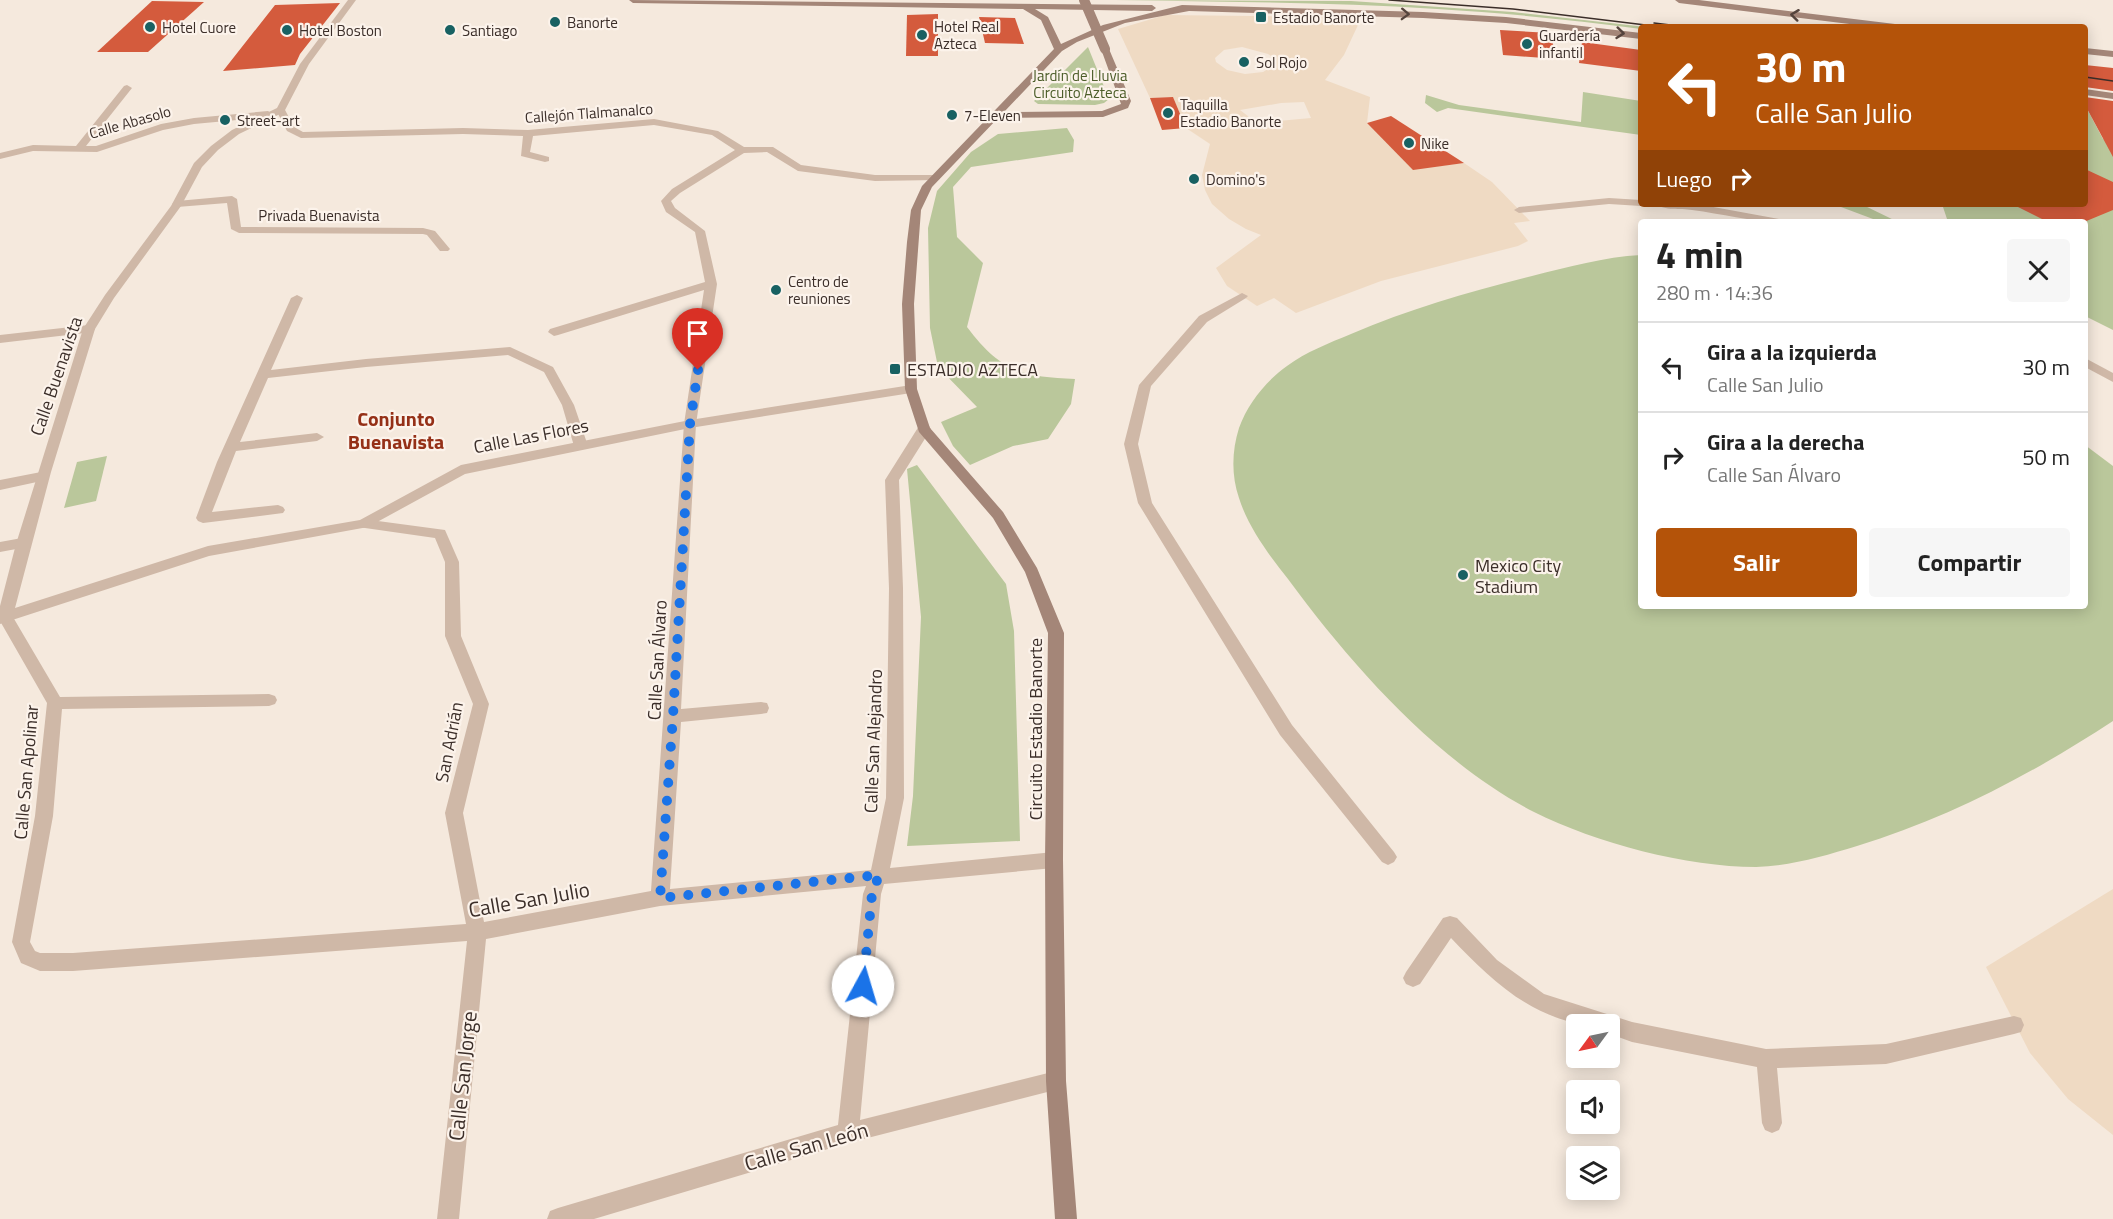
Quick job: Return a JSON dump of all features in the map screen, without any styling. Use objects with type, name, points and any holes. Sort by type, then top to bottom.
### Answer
[{"type":"main road","points":[[633,0],[1191,8],[1424,15],[1506,20],[1638,36]]},
{"type":"main road","points":[[995,115],[1103,114],[1125,106],[1126,101],[1083,0]]},
{"type":"main road","points":[[1679,0],[1871,24]]},
{"type":"main road","points":[[1023,6],[1045,19],[1059,49]]},
{"type":"main road","name":"Circuito Estadio Banorte","points":[[1066,1219],[1056,1082],[1054,860],[1056,633],[1032,572],[998,515],[924,429],[911,388],[908,303],[913,234],[920,203],[927,186],[1059,49],[1084,34],[1115,23],[1144,15],[1191,8]]},
{"type":"main road","points":[[2088,51],[2113,54]]},
{"type":"main road","points":[[2088,92],[2113,96]]},
{"type":"street","points":[[281,111],[305,64],[352,0]]},
{"type":"street","points":[[78,150],[127,88]]},
{"type":"street","name":"Calle Buenavista","points":[[2,617],[41,477],[89,329],[101,308],[177,204],[198,165],[212,151],[243,128],[268,114],[281,111]]},
{"type":"street","name":"Callejón Tlalmanalco","points":[[281,111],[290,129],[301,135],[463,131],[528,133],[654,122],[715,133],[742,150]]},
{"type":"street","name":"Calle Abasolo","points":[[0,156],[33,148],[78,150],[105,147],[161,127],[218,117],[268,114]]},
{"type":"street","points":[[528,133],[525,154],[545,159]]},
{"type":"street","points":[[554,332],[711,284],[700,231],[670,210],[666,201],[676,191],[742,150],[769,149],[798,168],[875,178],[936,177]]},
{"type":"street","name":"Privada Buenavista","points":[[177,204],[232,199],[236,229],[239,230],[423,231],[431,233],[444,249]]},
{"type":"street","points":[[1519,210],[1609,201],[1638,203]]},
{"type":"street","points":[[1693,207],[1770,219]]},
{"type":"street","name":"Calle San Álvaro","points":[[660,898],[690,424],[711,284]]},
{"type":"street","points":[[1242,296],[1203,319],[1145,385],[1131,444],[1145,504],[1286,730],[1388,857]]},
{"type":"street","points":[[278,510],[203,518],[262,375],[297,298]]},
{"type":"street","points":[[0,339],[89,329]]},
{"type":"street","points":[[262,375],[366,363],[510,351],[549,370],[568,405],[580,446]]},
{"type":"street","points":[[2088,364],[2113,378]]},
{"type":"street","name":"Calle Las Flores","points":[[2,617],[208,551],[363,524],[461,470],[690,424],[911,388]]},
{"type":"street","name":"Calle San Alejandro","points":[[848,1133],[872,894],[884,859],[894,798],[896,588],[892,480],[924,429]]},
{"type":"street","points":[[232,447],[317,437]]},
{"type":"street","points":[[0,485],[41,477]]},
{"type":"street","name":"San Adrián","points":[[363,524],[440,534],[452,562],[453,636],[481,704],[454,813],[477,932]]},
{"type":"street","points":[[0,547],[22,543]]},
{"type":"street","name":"Calle San Apolinar","points":[[2,617],[55,703],[44,816],[21,942]]},
{"type":"street","points":[[55,703],[269,700]]},
{"type":"street","points":[[673,716],[761,708]]},
{"type":"street","name":"Calle San Julio","points":[[21,942],[28,957],[40,962],[73,962],[477,932],[660,898],[879,875],[1054,860]]},
{"type":"street","points":[[1413,978],[1450,924],[1490,966],[1538,1001],[1576,1014]]},
{"type":"street","name":"Calle San Jorge","points":[[448,1219],[477,932]]},
{"type":"street","points":[[1620,1028],[1766,1059],[1886,1054],[2014,1024]]},
{"type":"street","points":[[1766,1059],[1772,1123]]},
{"type":"street","name":"Calle San León","points":[[558,1219],[848,1133],[1056,1082]]},
{"type":"green space","points":[[1115,0],[1351,1],[1513,12],[1638,26],[1638,29],[1463,11],[1276,3]]},
{"type":"green space","name":"Jardín de Lluvia Circuito Azteca","points":[[1088,47],[1109,99],[1095,105],[1038,104],[1034,101]]},
{"type":"green space","points":[[1583,92],[1638,101],[1638,135],[1448,108],[1437,112],[1425,103],[1426,95],[1459,105],[1581,122]]},
{"type":"green space","points":[[2088,111],[2103,139],[2113,141],[2113,330],[2088,318],[2088,219],[1947,219],[1943,207],[2088,207]]},
{"type":"green space","points":[[1067,128],[1074,140],[1073,152],[971,167],[953,187],[957,237],[983,263],[967,327],[990,353],[1014,369],[1040,376],[1075,379],[1071,404],[1048,439],[1013,446],[970,465],[953,446],[941,422],[977,407],[938,367],[930,328],[928,228],[937,191],[971,152],[998,134]]},
{"type":"green space","points":[[1841,207],[1867,207],[1892,219],[1873,219]]},
{"type":"green space","name":"Mexico City Stadium","points":[[1638,255],[1638,609],[2088,609],[2088,447],[2113,466],[2113,721],[2021,776],[1924,822],[1820,857],[1795,863],[1756,867],[1701,863],[1672,858],[1585,834],[1534,812],[1498,791],[1430,739],[1368,678],[1340,645],[1253,530],[1236,489],[1233,463],[1239,428],[1247,410],[1265,386],[1294,361],[1318,348],[1395,316],[1440,301],[1613,258]]},
{"type":"green space","points":[[107,456],[96,501],[64,508],[77,462]]},
{"type":"green space","points":[[917,465],[1006,584],[1014,631],[1020,841],[907,846],[913,796],[921,617],[907,469]]},
{"type":"shaded area","points":[[1165,15],[1328,17],[1328,24],[1358,25],[1344,55],[1325,80],[1370,97],[1367,123],[1413,169],[1464,163],[1492,182],[1530,221],[1514,223],[1528,241],[1518,246],[1381,281],[1296,313],[1274,298],[1257,306],[1227,286],[1216,268],[1261,235],[1229,219],[1212,204],[1205,190],[1202,175],[1210,144],[1186,128],[1173,97],[1150,98],[1118,29]],"holes":[[[1242,47],[1273,57],[1273,66],[1263,72],[1245,74],[1227,70],[1216,62],[1215,58],[1224,50]],[[1304,102],[1311,118],[1257,123],[1240,110],[1281,103]]]},
{"type":"shaded area","points":[[2113,889],[2113,1135],[2068,1099],[2030,1053],[1986,967]]},
{"type":"building","name":"Hotel Cuore","points":[[152,1],[204,2],[148,52],[97,52]]},
{"type":"building","name":"Hotel Boston","points":[[340,3],[300,54],[295,65],[223,71],[275,5]]},
{"type":"building","name":"Hotel Real Azteca","points":[[938,14],[938,56],[906,56],[907,15]]},
{"type":"building","points":[[979,17],[1015,18],[1024,44],[985,43]]},
{"type":"building","name":"Guardería infantil","points":[[1500,30],[1550,33],[1557,59],[1503,55]]},
{"type":"building","points":[[1582,42],[1638,50],[1638,71],[1579,63]]},
{"type":"building","points":[[2088,65],[2113,68],[2113,91],[2088,87]]},
{"type":"building","name":"Taquilla Estadio Banorte","points":[[1173,97],[1186,128],[1162,130],[1150,98]]},
{"type":"building","points":[[2088,97],[2113,101],[2113,157],[2088,111]]},
{"type":"building","name":"Nike","points":[[1391,116],[1464,163],[1413,170],[1367,123]]},
{"type":"building","points":[[2088,170],[2113,182],[2113,210],[2088,220],[2042,219],[2018,207],[2088,207]]},
{"type":"tram line","points":[[1389,0],[1513,9],[1638,24]]},
{"type":"tram line","points":[[1654,23],[1662,24]]},
{"type":"tram line","points":[[2088,77],[2113,81]]},
{"type":"place","name":"Estadio Banorte","points":[[1261,17]]},
{"type":"place","name":"Banorte","points":[[555,22]]},
{"type":"place","name":"Hotel Cuore","points":[[150,27]]},
{"type":"place","name":"Hotel Boston","points":[[287,30]]},
{"type":"place","name":"Santiago","points":[[450,30]]},
{"type":"place","name":"Hotel Real Azteca","points":[[922,35]]},
{"type":"place","name":"Guardería infantil","points":[[1527,44]]},
{"type":"place","name":"Sol Rojo","points":[[1244,62]]},
{"type":"place","name":"Taquilla Estadio Banorte","points":[[1168,113]]},
{"type":"place","name":"7-Eleven","points":[[952,115]]},
{"type":"place","name":"Street-art","points":[[225,120]]},
{"type":"place","name":"Nike","points":[[1409,143]]},
{"type":"place","name":"Domino's","points":[[1194,179]]},
{"type":"place","name":"Centro de reuniones","points":[[776,290]]},
{"type":"place","name":"ESTADIO AZTECA","points":[[895,369]]},
{"type":"place","name":"Mexico City Stadium","points":[[1463,575]]},
{"type":"district","name":"Conjunto Buenavista","points":[[396,430]]},
{"type":"route","points":[[698,370],[690,424],[660,898],[879,875],[872,894],[863,986]]}]
